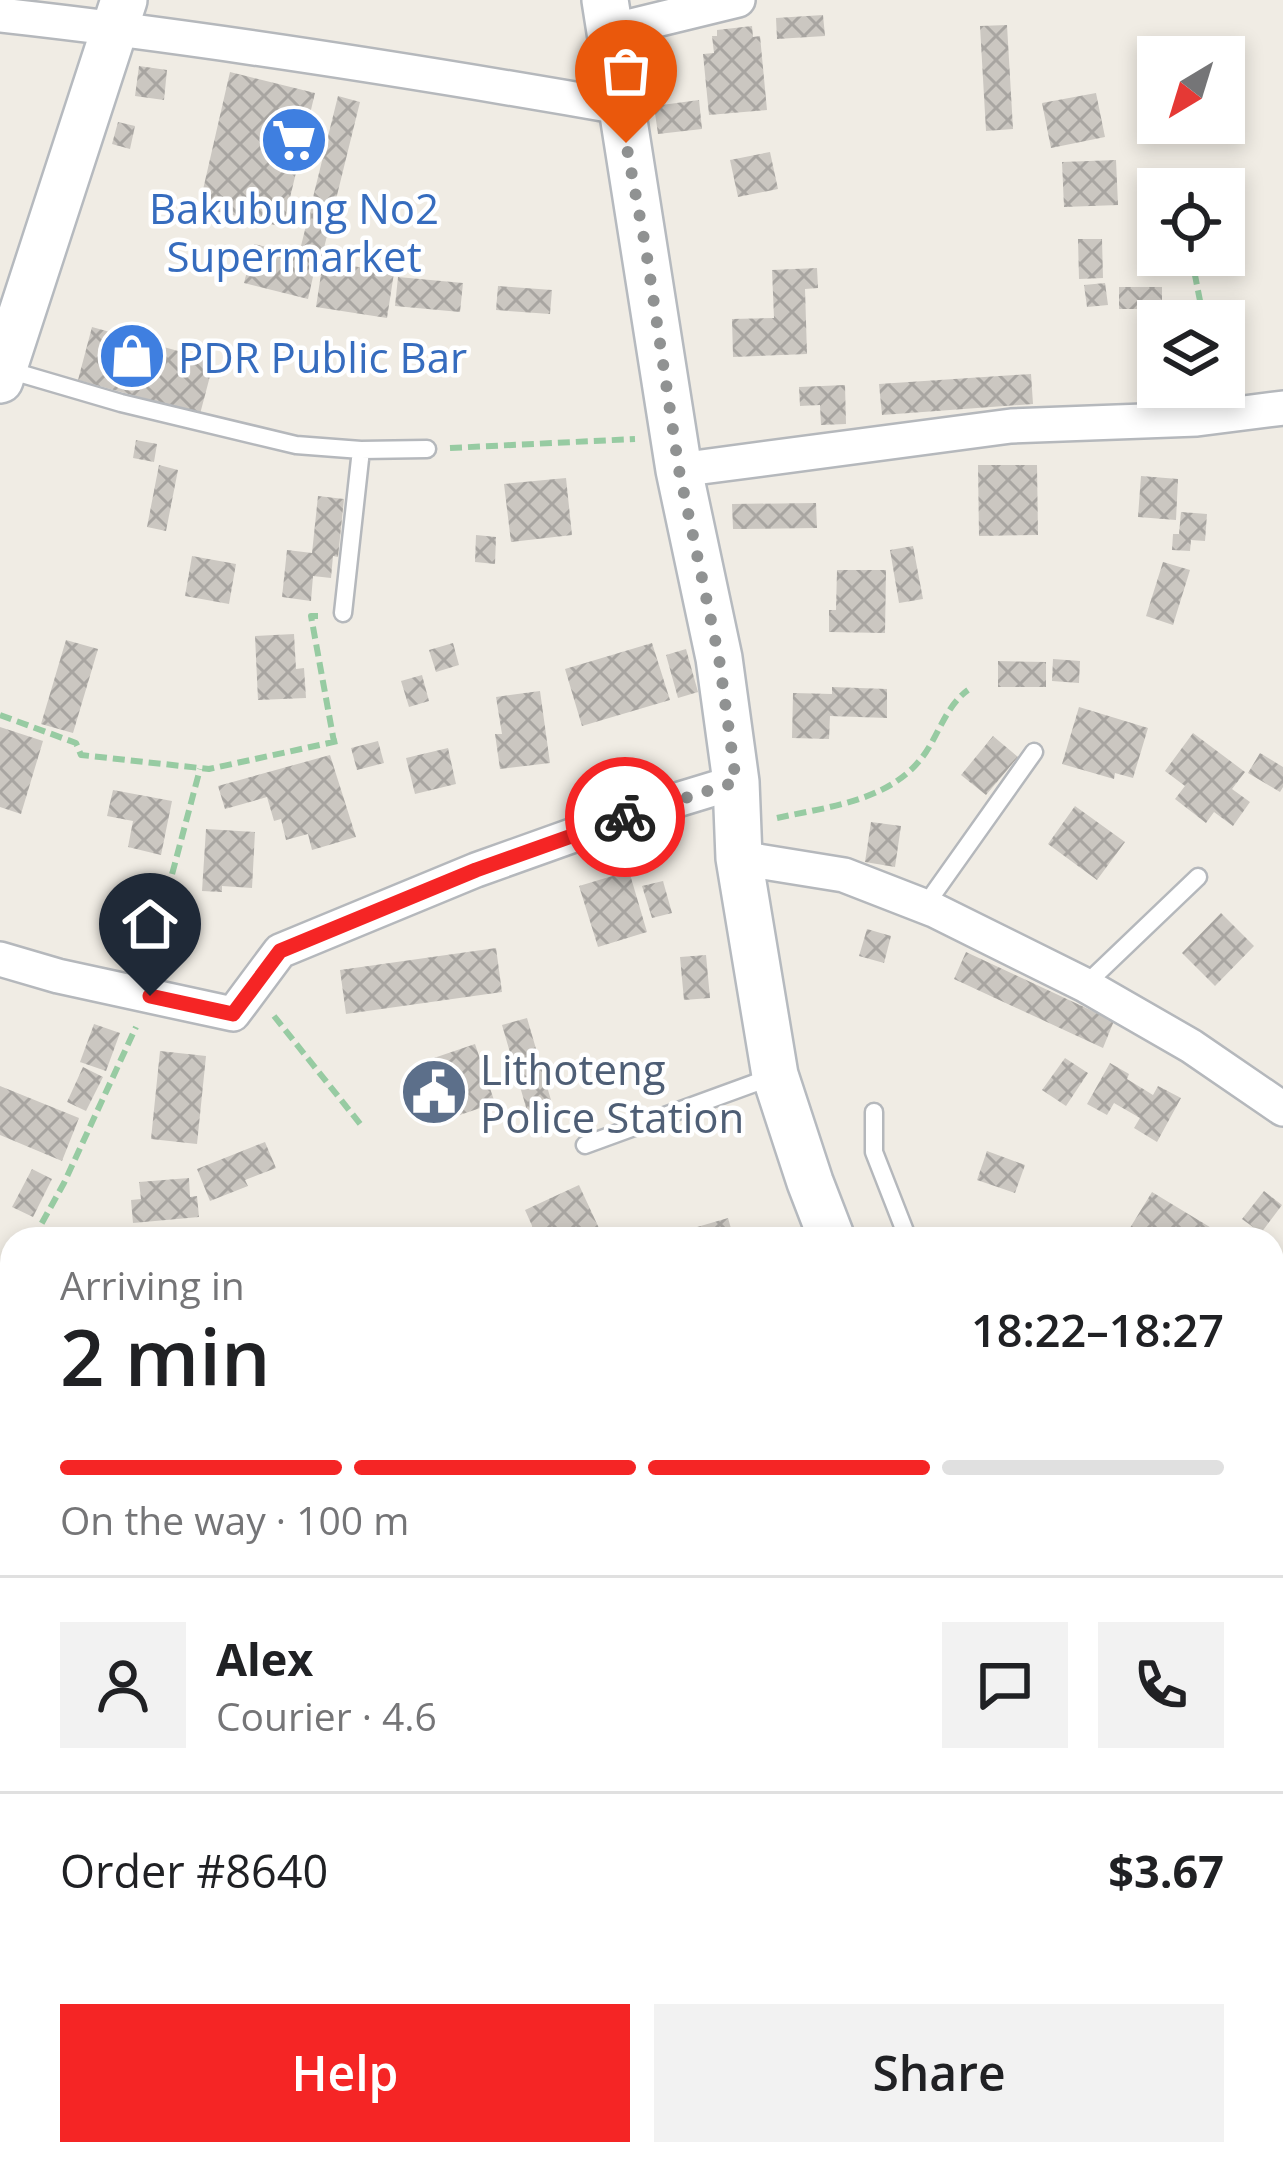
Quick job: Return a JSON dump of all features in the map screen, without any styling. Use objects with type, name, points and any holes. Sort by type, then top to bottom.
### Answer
[{"type":"main road","points":[[3,365],[119,14]]},
{"type":"main road","points":[[608,15],[677,453],[719,658],[775,1075],[827,1227]]},
{"type":"street","points":[[608,15],[738,0]]},
{"type":"street","points":[[0,15],[119,14],[620,107]]},
{"type":"street","points":[[677,453],[1011,426],[1197,419],[1283,407]]},
{"type":"street","points":[[0,958],[58,976],[233,1014],[280,951],[476,870],[644,810],[738,820],[844,875],[934,910],[1085,985],[1191,1046],[1283,1109]]},
{"type":"lane","points":[[3,365],[121,403],[296,445],[427,449]]},
{"type":"lane","points":[[343,614],[362,450]]},
{"type":"lane","points":[[934,910],[934,893],[1034,752]]},
{"type":"lane","points":[[1085,985],[1198,877]]},
{"type":"lane","points":[[584,1145],[775,1075]]},
{"type":"lane","points":[[874,1112],[874,1151],[903,1227]]},
{"type":"path","points":[[427,449],[677,453]]},
{"type":"path","points":[[0,716],[76,743],[81,755],[209,770],[336,741],[311,616],[343,614]]},
{"type":"path","points":[[738,820],[767,820],[883,792],[915,768],[955,700],[968,690]]},
{"type":"path","points":[[40,1227],[64,1184],[145,995],[200,769]]},
{"type":"path","points":[[246,997],[279,1019],[361,1125]]},
{"type":"building","points":[[823,15],[825,36],[777,39],[776,18]]},
{"type":"building","points":[[1007,25],[1013,129],[986,131],[980,26]]},
{"type":"building","points":[[752,26],[753,37],[760,36],[767,110],[709,115],[703,54],[714,53],[712,36],[717,36],[717,30]]},
{"type":"building","points":[[139,66],[167,70],[164,100],[135,96]]},
{"type":"building","points":[[230,72],[315,93],[283,227],[199,207]]},
{"type":"building","points":[[1096,93],[1105,137],[1051,148],[1042,103]]},
{"type":"building","points":[[338,96],[360,102],[322,256],[300,250]]},
{"type":"building","points":[[699,100],[702,129],[658,134],[654,106]]},
{"type":"building","points":[[118,122],[135,126],[130,149],[112,144]]},
{"type":"building","points":[[770,152],[778,189],[738,197],[730,160]]},
{"type":"building","points":[[1116,160],[1118,205],[1064,207],[1062,162]]},
{"type":"building","points":[[1078,239],[1102,239],[1103,278],[1079,279]]},
{"type":"building","points":[[254,244],[317,259],[308,299],[244,283]]},
{"type":"building","points":[[323,261],[394,273],[387,318],[316,307]]},
{"type":"building","points":[[817,268],[818,288],[805,289],[807,354],[733,357],[732,319],[774,318],[772,270]]},
{"type":"building","points":[[398,277],[463,283],[460,312],[395,306]]},
{"type":"building","points":[[1105,283],[1108,305],[1087,307],[1084,285]]},
{"type":"building","points":[[498,286],[552,290],[550,314],[496,310]]},
{"type":"building","points":[[1119,287],[1162,287],[1162,300],[1137,300],[1137,309],[1119,309]]},
{"type":"building","points":[[92,327],[214,361],[200,414],[78,380]]},
{"type":"building","points":[[1031,374],[1033,404],[882,415],[879,384]]},
{"type":"building","points":[[845,385],[846,424],[821,425],[820,405],[800,406],[799,387]]},
{"type":"building","points":[[136,440],[157,444],[154,462],[133,458]]},
{"type":"building","points":[[159,465],[178,470],[166,531],[147,527]]},
{"type":"building","points":[[978,465],[1037,465],[1038,535],[979,536]]},
{"type":"building","points":[[1141,476],[1178,479],[1176,520],[1138,517]]},
{"type":"building","points":[[566,478],[572,535],[511,542],[504,484]]},
{"type":"building","points":[[318,496],[344,499],[331,578],[313,576],[311,601],[282,597],[287,550],[312,553]]},
{"type":"building","points":[[816,503],[817,528],[733,529],[732,504]]},
{"type":"building","points":[[1181,512],[1207,514],[1205,541],[1191,540],[1190,551],[1172,550]]},
{"type":"building","points":[[476,535],[496,537],[495,564],[475,562]]},
{"type":"building","points":[[913,546],[923,599],[899,603],[890,550]]},
{"type":"building","points":[[192,556],[236,564],[229,604],[185,596]]},
{"type":"building","points":[[1163,562],[1190,570],[1173,625],[1146,616]]},
{"type":"building","points":[[837,570],[886,570],[885,633],[829,632],[829,610],[836,610]]},
{"type":"building","points":[[294,634],[296,669],[304,668],[306,698],[258,700],[255,636]]},
{"type":"building","points":[[66,640],[98,649],[73,733],[41,724]]},
{"type":"building","points":[[453,643],[459,665],[436,672],[429,650]]},
{"type":"building","points":[[652,643],[670,700],[582,726],[565,669]]},
{"type":"building","points":[[686,649],[698,692],[678,698],[666,655]]},
{"type":"building","points":[[1053,659],[1080,661],[1079,683],[1052,681]]},
{"type":"building","points":[[998,661],[1046,662],[1046,687],[998,687]]},
{"type":"building","points":[[422,675],[429,701],[409,707],[401,681]]},
{"type":"building","points":[[832,687],[887,689],[887,718],[830,716],[829,739],[792,738],[793,693],[832,694]]},
{"type":"building","points":[[540,691],[550,763],[500,769],[495,734],[502,734],[496,697]]},
{"type":"building","points":[[1079,707],[1148,728],[1133,778],[1115,773],[1114,779],[1062,764]]},
{"type":"building","points":[[0,727],[43,741],[21,814],[0,807]]},
{"type":"building","points":[[1193,733],[1245,772],[1232,789],[1250,802],[1233,826],[1214,812],[1206,823],[1175,799],[1185,786],[1165,771]]},
{"type":"building","points":[[993,736],[1018,757],[986,795],[961,775]]},
{"type":"building","points":[[378,741],[384,763],[357,770],[351,748]]},
{"type":"building","points":[[448,748],[456,784],[415,794],[406,758]]},
{"type":"building","points":[[1260,753],[1283,767],[1280,792],[1248,773]]},
{"type":"building","points":[[330,755],[356,837],[312,850],[308,834],[286,840],[281,819],[274,821],[267,797],[225,809],[218,786]]},
{"type":"building","points":[[113,790],[172,801],[161,855],[128,847],[133,821],[107,816]]},
{"type":"building","points":[[1075,806],[1125,842],[1097,880],[1048,844]]},
{"type":"building","points":[[871,822],[901,826],[895,867],[865,862]]},
{"type":"building","points":[[206,829],[255,832],[252,888],[222,886],[222,892],[202,891]]},
{"type":"building","points":[[629,871],[647,932],[598,947],[579,886]]},
{"type":"building","points":[[663,881],[672,913],[652,918],[642,886]]},
{"type":"building","points":[[1221,913],[1254,946],[1215,986],[1182,953]]},
{"type":"building","points":[[867,929],[891,936],[884,963],[859,956]]},
{"type":"building","points":[[496,948],[502,992],[346,1014],[340,970]]},
{"type":"building","points":[[966,952],[1114,1021],[1103,1048],[954,979]]},
{"type":"building","points":[[706,955],[710,998],[684,1000],[680,957]]},
{"type":"building","points":[[527,1018],[553,1107],[528,1114],[502,1025]]},
{"type":"building","points":[[94,1024],[120,1033],[106,1071],[80,1062]]},
{"type":"building","points":[[475,1044],[495,1103],[448,1119],[428,1060]]},
{"type":"building","points":[[160,1051],[206,1056],[197,1144],[151,1139]]},
{"type":"building","points":[[1065,1058],[1088,1073],[1066,1106],[1042,1090]]},
{"type":"building","points":[[1110,1063],[1153,1095],[1158,1086],[1181,1098],[1157,1142],[1134,1128],[1140,1118],[1114,1103],[1107,1115],[1087,1104]]},
{"type":"building","points":[[83,1067],[103,1077],[86,1111],[67,1102]]},
{"type":"building","points":[[0,1086],[79,1118],[62,1161],[0,1135]]},
{"type":"building","points":[[265,1142],[276,1168],[210,1201],[197,1169]]},
{"type":"building","points":[[987,1151],[1025,1165],[1015,1193],[977,1180]]},
{"type":"building","points":[[32,1169],[52,1179],[33,1217],[12,1207]]},
{"type":"building","points":[[189,1178],[190,1197],[197,1196],[199,1217],[133,1223],[131,1200],[141,1199],[139,1182]]},
{"type":"building","points":[[579,1185],[598,1227],[533,1227],[525,1210]]},
{"type":"building","points":[[1264,1191],[1282,1205],[1266,1227],[1253,1227],[1242,1219]]},
{"type":"building","points":[[1152,1192],[1210,1227],[1131,1227]]},
{"type":"building","points":[[728,1218],[731,1227],[697,1227]]},
{"type":"way so far","points":[[625,817],[736,782],[719,658],[679,470],[626,143]]},
{"type":"place","name":"Bakubung No2 Supermarket","points":[[294,140]]},
{"type":"place","name":"PDR Public Bar","points":[[132,356]]},
{"type":"place","name":"Lithoteng Police Station","points":[[434,1092]]},
{"type":"route","points":[[150,996],[233,1014],[280,951],[476,870],[625,817]]}]
